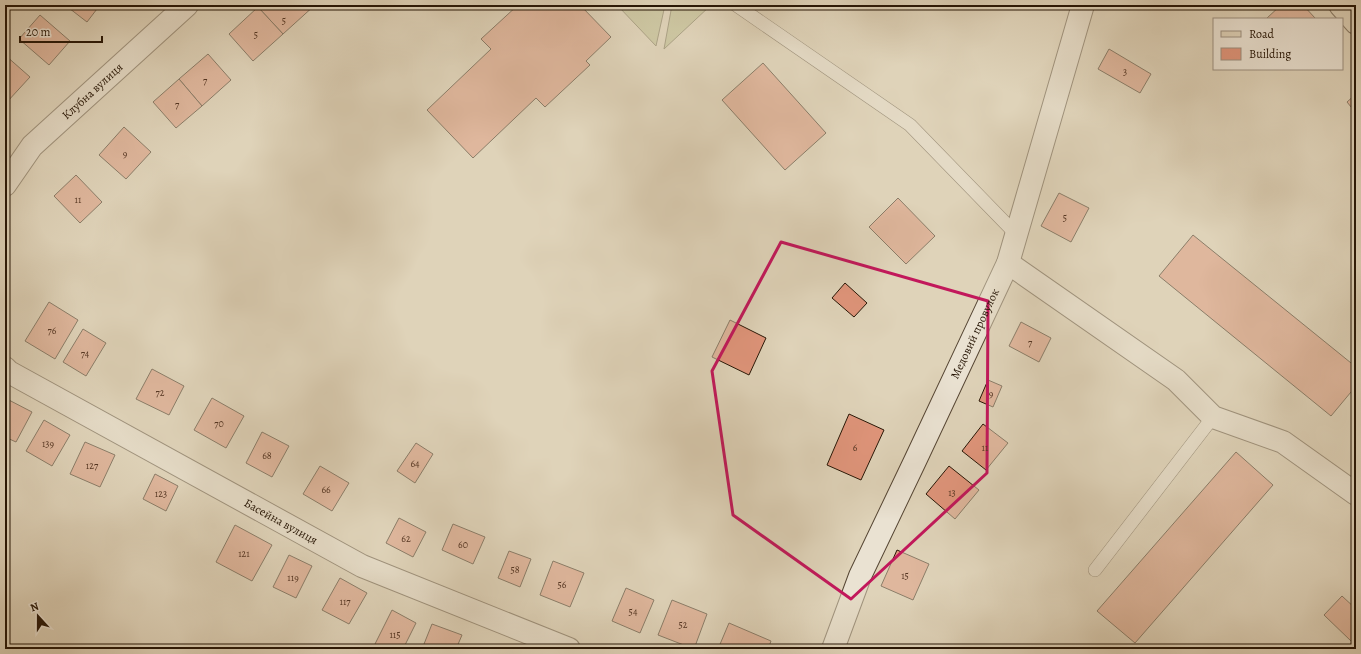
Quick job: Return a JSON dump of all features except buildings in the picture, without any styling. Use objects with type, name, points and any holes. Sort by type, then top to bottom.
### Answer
[{"type":"main road","points":[[1340,5],[1356,23]]},
{"type":"street","name":"Клубна вулиця","points":[[5,185],[32,146],[188,5]]},
{"type":"street","name":"Медовий провулок","points":[[833,649],[860,576],[1008,262],[1082,5]]},
{"type":"street","points":[[1008,262],[1176,380],[1213,417],[1283,442],[1356,494]]},
{"type":"street","name":"Басейна вулиця","points":[[5,368],[15,376],[362,566],[569,649]]},
{"type":"lane","points":[[736,5],[910,125],[1016,234]]},
{"type":"lane","points":[[1096,570],[1213,417]]},
{"type":"highlighted area","points":[[781,242],[988,301],[987,473],[851,599],[733,515],[712,371]]},
{"type":"green space","points":[[665,5],[656,46],[618,6]]},
{"type":"green space","points":[[672,5],[710,6],[664,49]]}]
